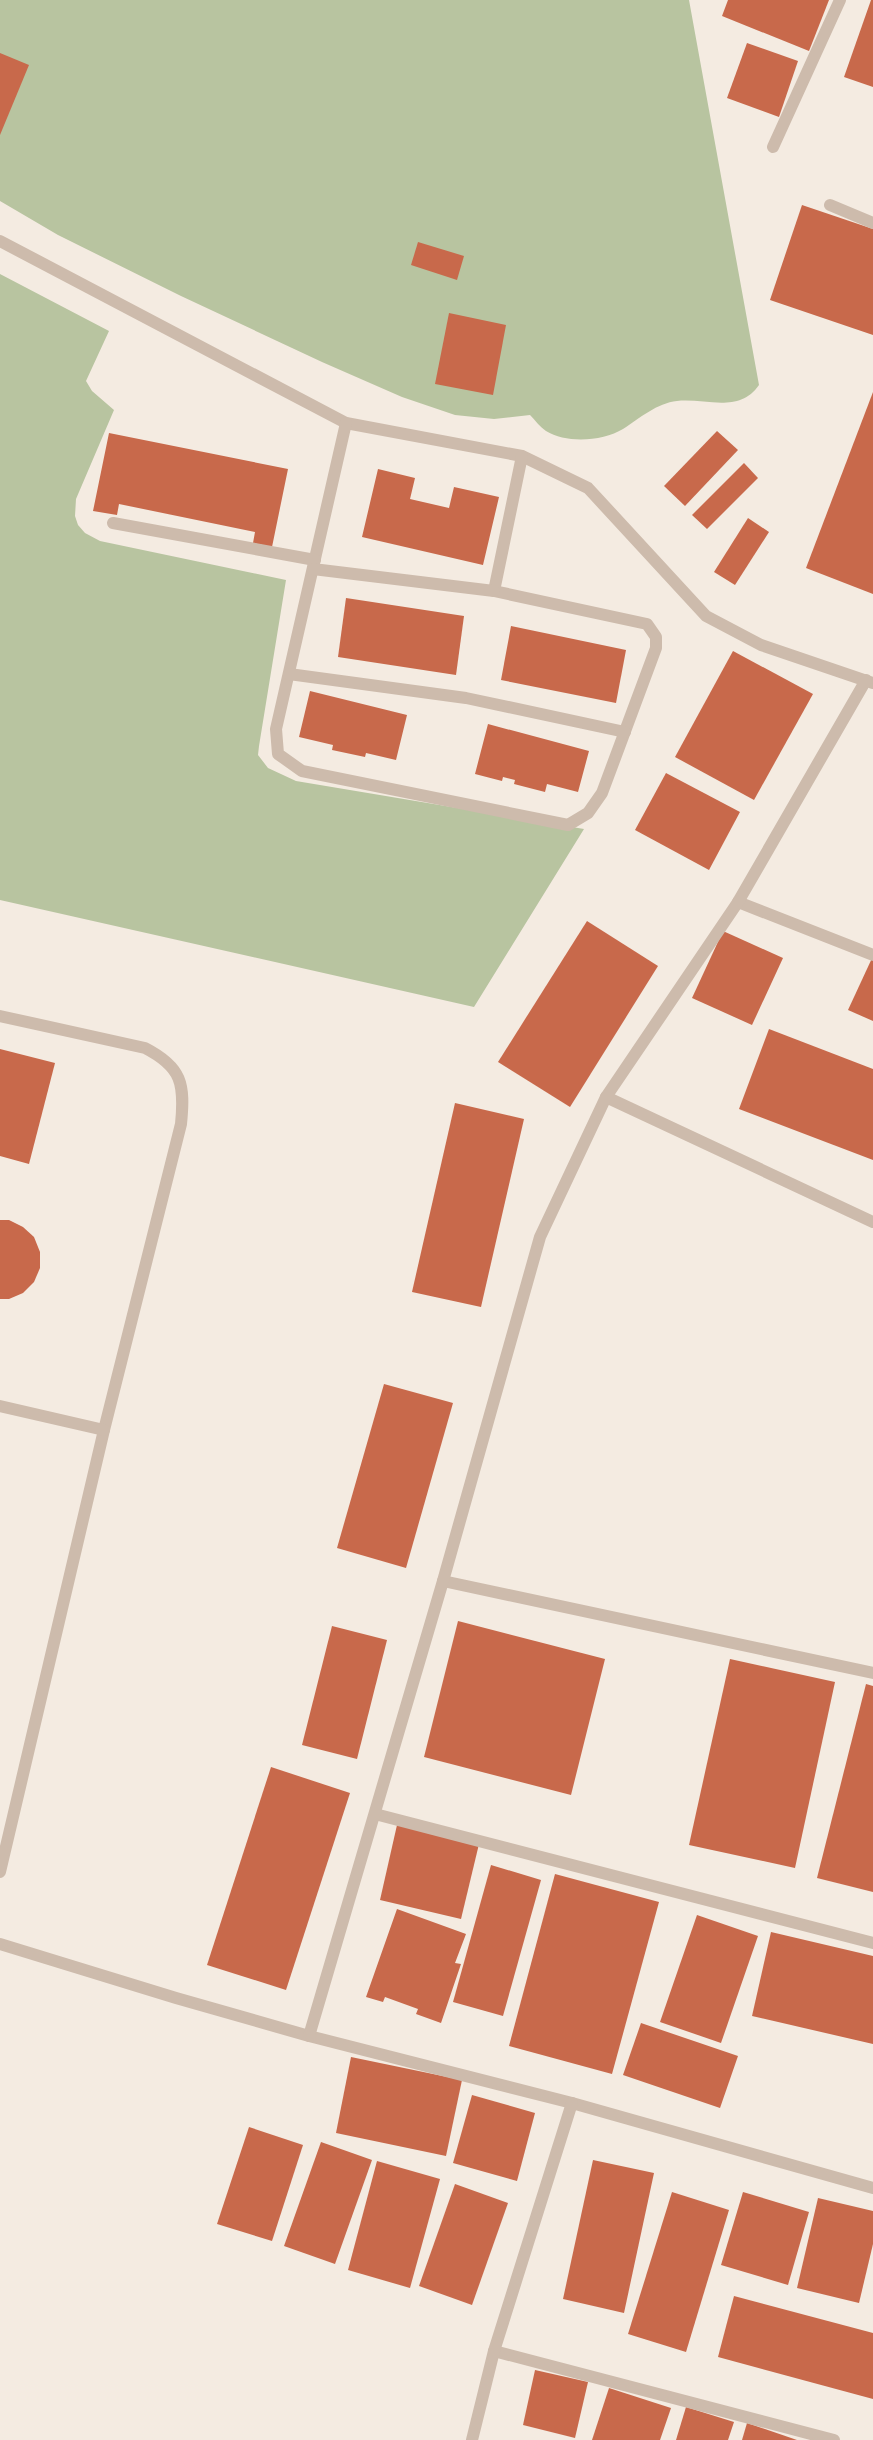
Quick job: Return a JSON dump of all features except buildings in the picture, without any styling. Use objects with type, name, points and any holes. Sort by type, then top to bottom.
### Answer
[{"type":"street","points":[[773,147],[840,0]]},
{"type":"street","points":[[830,205],[873,223]]},
{"type":"street","points":[[0,241],[346,423],[522,456],[588,488],[706,616],[761,645],[869,682],[738,902],[606,1097],[540,1237],[443,1581],[309,2036]]},
{"type":"street","points":[[113,523],[314,564],[494,591],[647,624],[656,637],[656,648],[602,793],[588,813],[568,825],[302,771],[278,754],[276,728],[288,674],[314,564],[346,423]]},
{"type":"street","points":[[494,591],[522,456]]},
{"type":"street","points":[[288,674],[466,698],[625,732]]},
{"type":"street","points":[[738,902],[873,955]]},
{"type":"street","points":[[0,1016],[145,1048],[164,1058],[180,1078],[184,1098],[181,1124],[104,1430],[0,1872]]},
{"type":"street","points":[[606,1097],[873,1222]]},
{"type":"street","points":[[0,1406],[104,1430]]},
{"type":"street","points":[[443,1581],[873,1673]]},
{"type":"street","points":[[374,1814],[873,1943]]},
{"type":"street","points":[[0,1944],[176,1998],[309,2036],[572,2103],[873,2188]]},
{"type":"street","points":[[472,2440],[494,2351],[572,2103]]},
{"type":"street","points":[[494,2351],[834,2440]]},
{"type":"green space","points":[[0,0],[689,0],[759,385],[751,394],[732,402],[670,402],[656,408],[615,433],[585,439],[564,438],[555,435],[546,431],[530,415],[494,419],[455,415],[402,397],[322,362],[181,296],[58,235],[0,201]]},
{"type":"green space","points":[[0,274],[109,331],[86,381],[92,391],[114,410],[76,499],[75,516],[78,525],[85,533],[100,541],[286,580],[258,755],[268,768],[296,781],[584,829],[474,1007],[0,900]]}]
